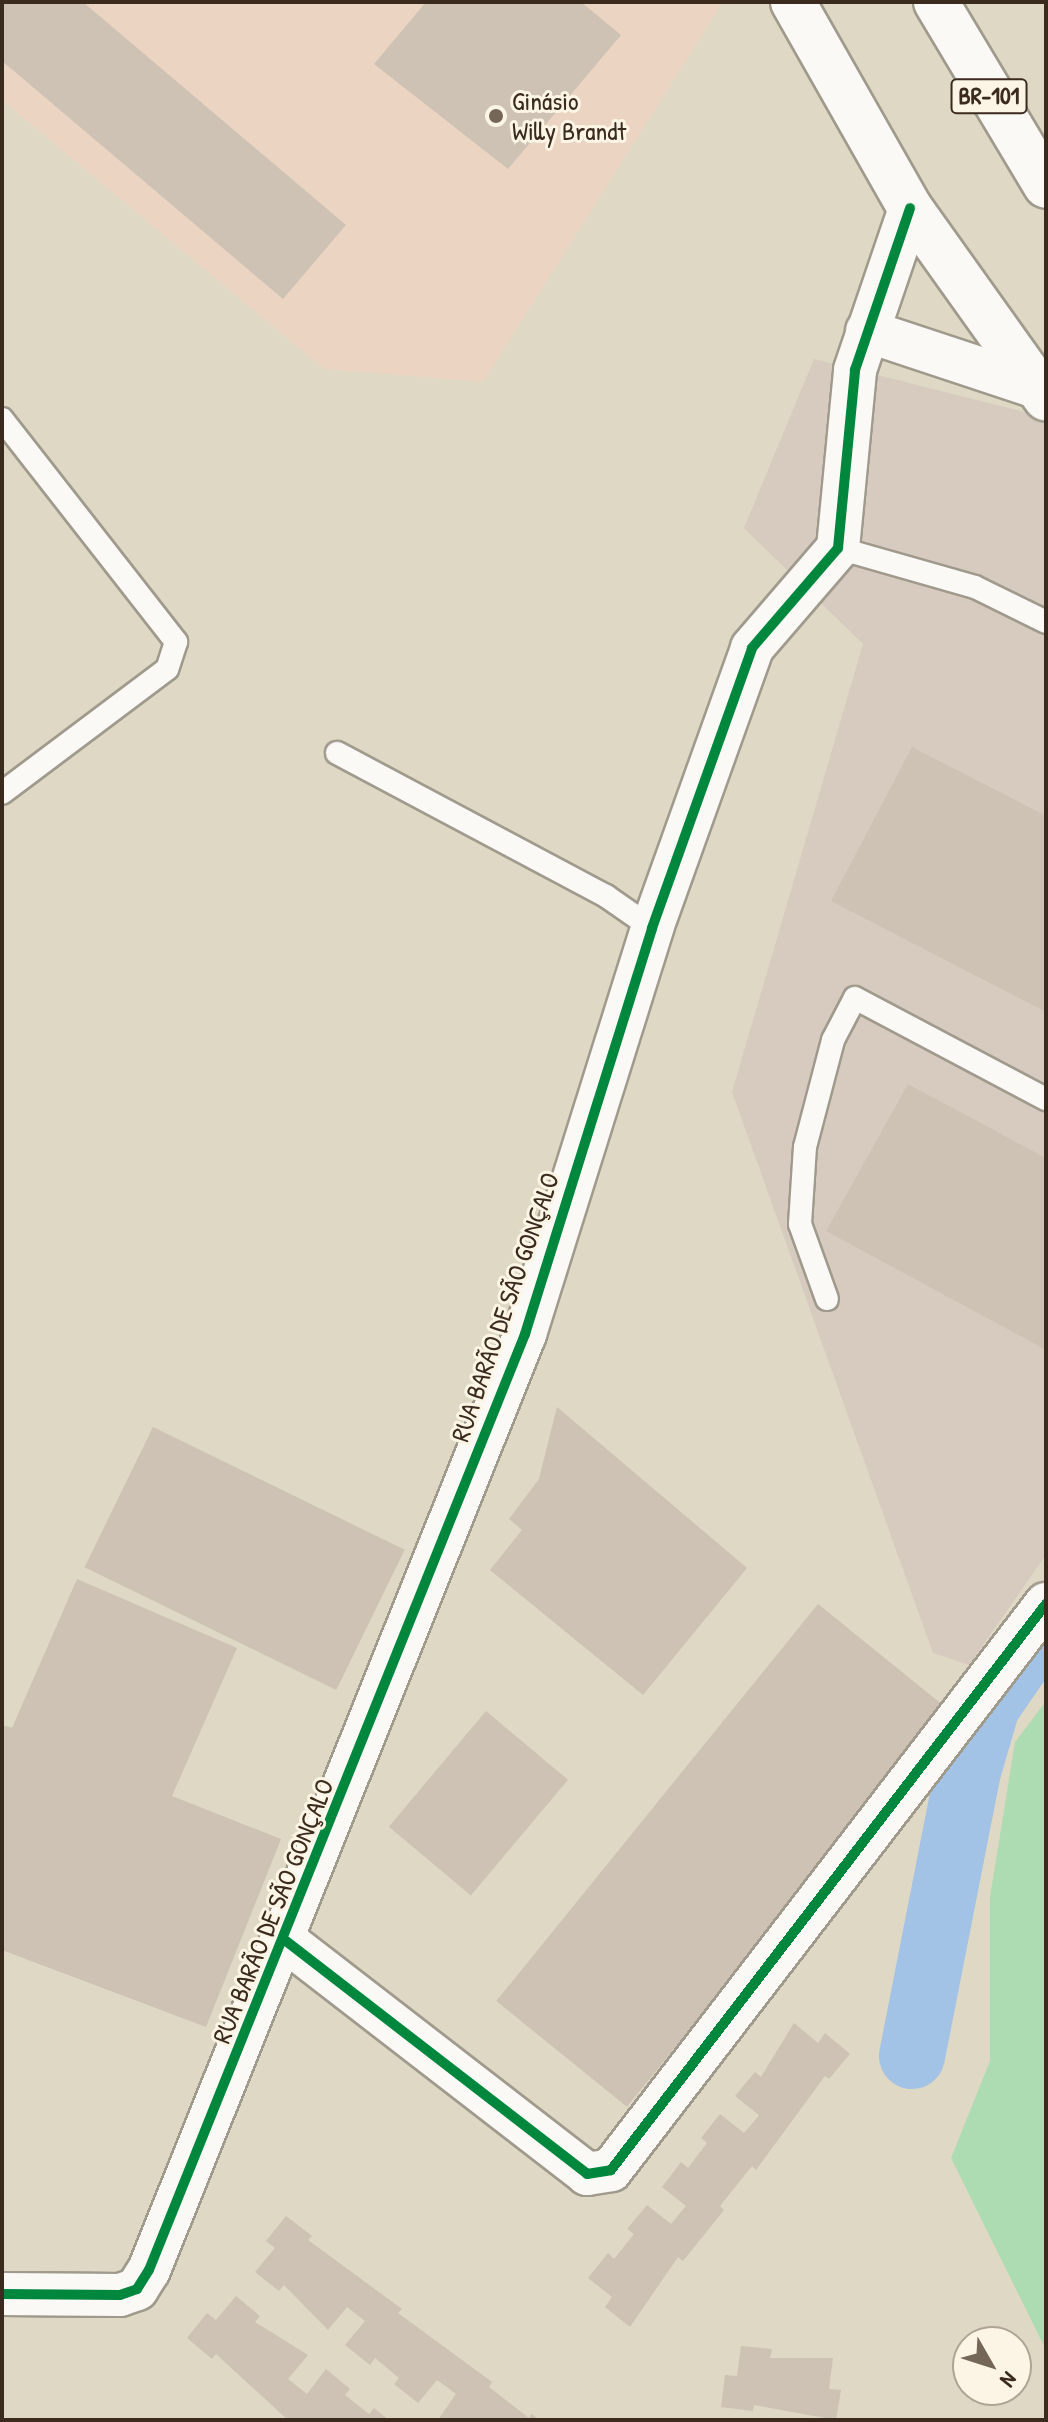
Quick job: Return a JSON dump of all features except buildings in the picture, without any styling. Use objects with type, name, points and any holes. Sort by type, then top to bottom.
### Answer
[{"type":"main road","points":[[793,2],[910,208],[1041,393]]},
{"type":"main road","name":"BR-101","points":[[936,2],[1046,186]]},
{"type":"street","points":[[838,548],[855,370],[910,208]]},
{"type":"street","points":[[867,331],[1041,393]]},
{"type":"street","name":"RUA BARÃO DE SÃO GONÇALO","points":[[2,2294],[120,2295],[137,2289],[286,1941],[525,1334],[652,928],[752,648],[838,548]]},
{"type":"street","points":[[286,1941],[587,2174],[611,2170],[1046,1604]]},
{"type":"lane","points":[[2,419],[176,642],[167,669],[2,793]]},
{"type":"lane","points":[[838,548],[975,587],[1046,622]]},
{"type":"lane","points":[[337,753],[606,896],[652,928]]},
{"type":"lane","points":[[827,1299],[800,1224],[805,1147],[833,1040],[855,998],[1046,1099]]},
{"type":"shaded area","points":[[2,2],[723,2],[483,382],[324,369],[2,100]]},
{"type":"shaded area","points":[[814,359],[1037,415],[1046,426],[1046,1555],[969,1665],[933,1653],[732,1092],[863,644],[744,528]]},
{"type":"green space","points":[[1046,1701],[1046,2350],[951,2158],[990,2061],[990,1897],[1015,1742]]},
{"type":"waterway","points":[[912,2056],[968,1771],[987,1706],[1029,1645]]},
{"type":"cycle path","points":[[2,2294],[120,2295],[137,2289],[149,2270],[525,1334],[652,928],[752,648],[838,548],[855,370],[910,208]]},
{"type":"cycle path","points":[[286,1941],[587,2174],[611,2170],[1046,1604]]},
{"type":"place","name":"Ginásio Willy Brandt","points":[[496,116]]}]
